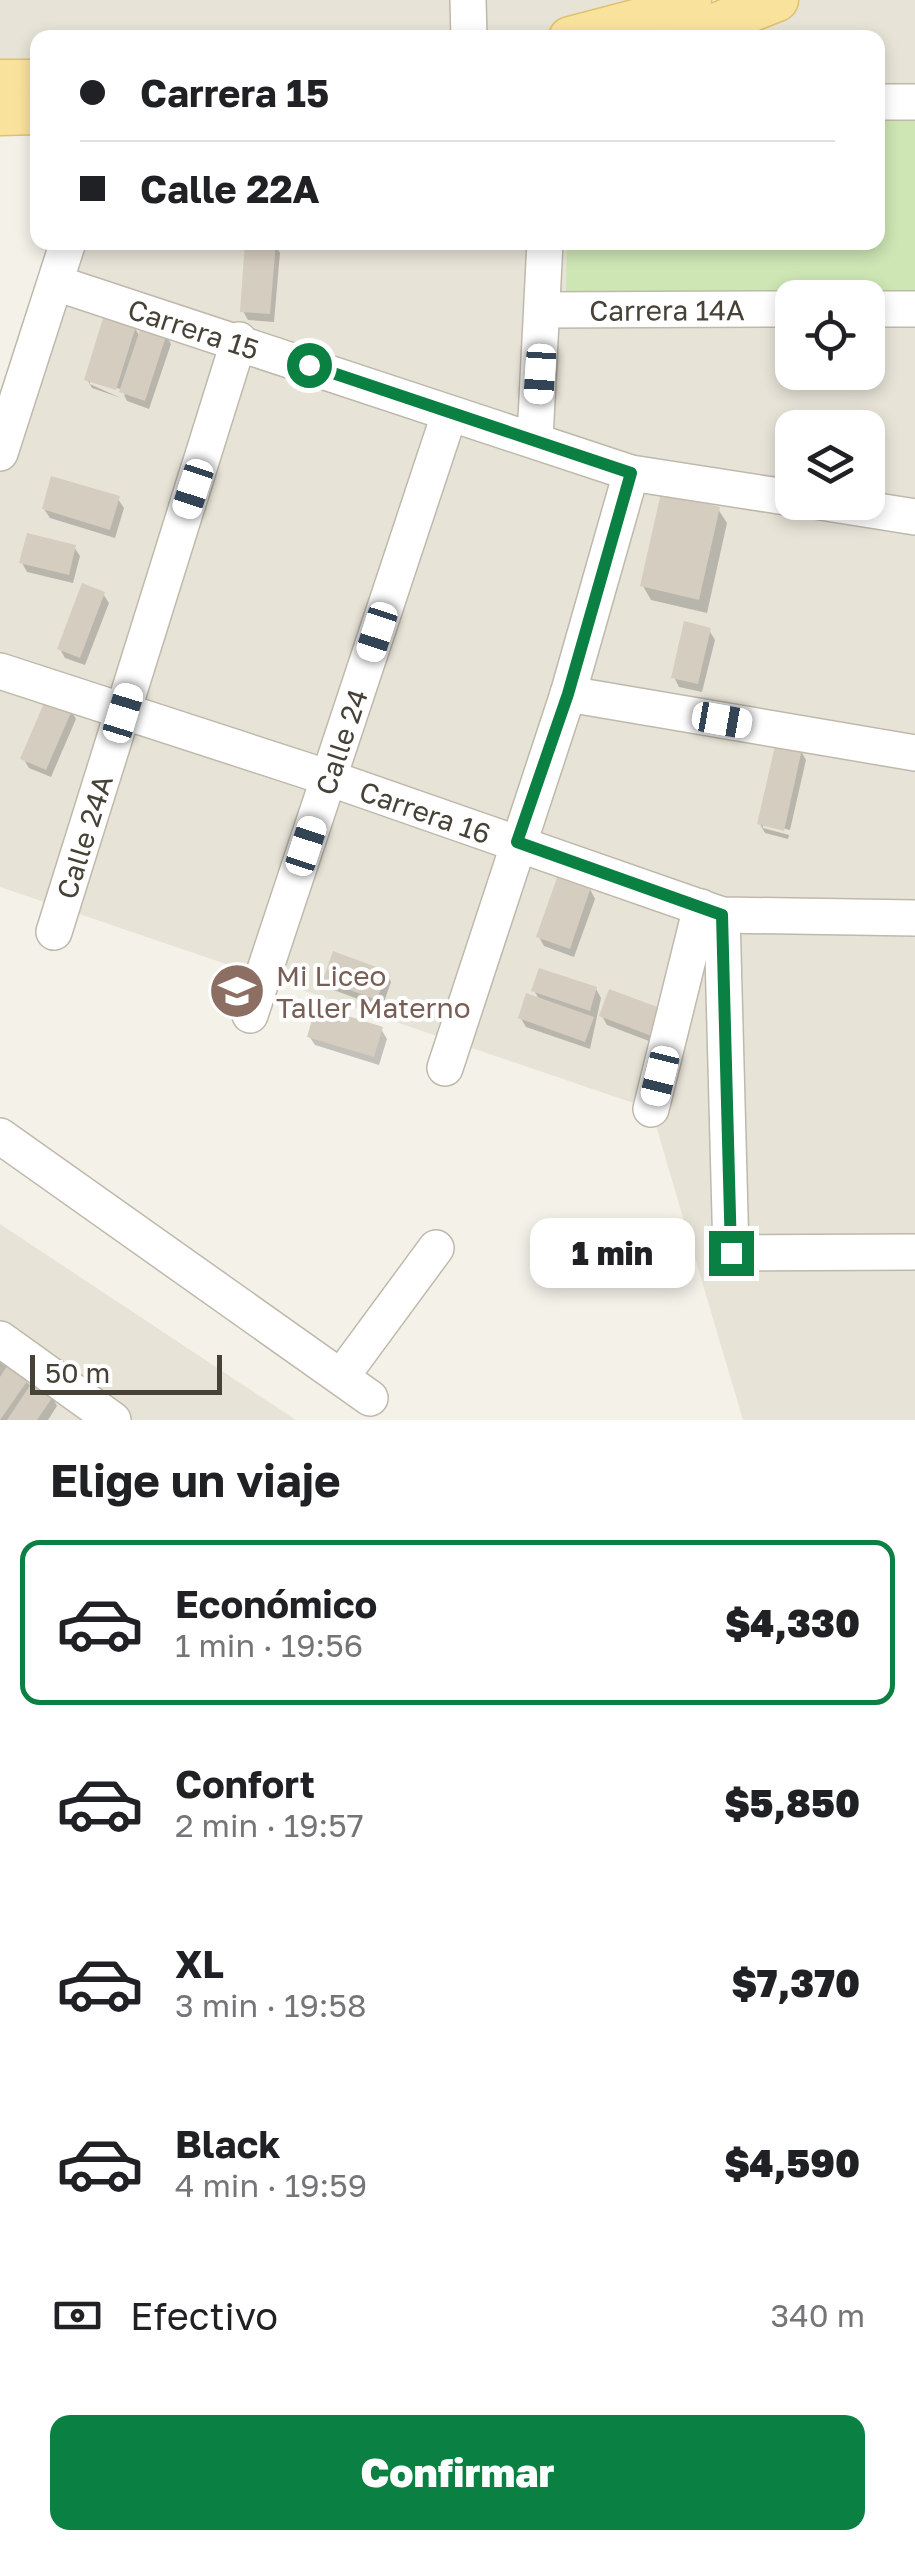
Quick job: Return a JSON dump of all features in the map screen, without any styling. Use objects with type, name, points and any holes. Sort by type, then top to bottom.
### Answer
[{"type":"main road","points":[[601,30],[690,0]]},
{"type":"main road","points":[[701,30],[777,0]]},
{"type":"main road","points":[[0,81],[30,81]]},
{"type":"main road","points":[[0,114],[30,112]]},
{"type":"street","points":[[468,0],[469,30]]},
{"type":"street","points":[[885,102],[915,102]]},
{"type":"street","points":[[0,453],[66,250]]},
{"type":"street","points":[[535,439],[545,310],[545,250]]},
{"type":"street","name":"Carrera 15","points":[[56,282],[631,473],[775,495]]},
{"type":"street","name":"Carrera 14A","points":[[545,310],[775,309]]},
{"type":"street","points":[[885,309],[915,309]]},
{"type":"street","name":"Calle 24A","points":[[54,932],[240,340]]},
{"type":"street","name":"Calle 24","points":[[250,1015],[449,414]]},
{"type":"street","points":[[445,1068],[568,694],[631,473]]},
{"type":"street","points":[[885,512],[915,517]]},
{"type":"street","name":"Carrera 16","points":[[0,671],[328,778],[712,911],[915,918]]},
{"type":"street","points":[[568,694],[915,753]]},
{"type":"street","points":[[651,1109],[712,911]]},
{"type":"street","points":[[712,911],[731,1253],[915,1252]]},
{"type":"street","points":[[0,1136],[370,1398]]},
{"type":"street","points":[[341,1377],[436,1248]]},
{"type":"street","points":[[0,1340],[112,1420]]},
{"type":"shaded area","points":[[0,0],[690,0],[593,30],[30,30],[30,81],[0,81]]},
{"type":"shaded area","points":[[777,0],[915,0],[915,1420],[743,1420],[651,1109],[0,887],[0,444],[64,250],[885,250],[885,30],[700,30]]},
{"type":"shaded area","points":[[0,1224],[296,1420],[0,1420]]},
{"type":"green space","points":[[915,115],[915,295],[885,295],[885,280],[775,280],[775,294],[566,292],[567,250],[885,250],[885,117]]},
{"type":"building","points":[[244,250],[275,250],[270,314],[240,312]]},
{"type":"building","points":[[104,315],[136,326],[116,390],[84,380]]},
{"type":"building","points":[[142,324],[167,333],[145,401],[119,392]]},
{"type":"building","points":[[51,476],[120,496],[110,530],[42,509]]},
{"type":"building","points":[[661,493],[720,507],[699,600],[640,586]]},
{"type":"building","points":[[27,533],[76,545],[69,575],[19,563]]},
{"type":"building","points":[[82,583],[105,592],[80,658],[57,649]]},
{"type":"building","points":[[684,621],[711,628],[698,684],[671,678]]},
{"type":"building","points":[[47,696],[73,708],[46,770],[20,759]]},
{"type":"building","points":[[776,742],[802,749],[784,831],[757,824]]},
{"type":"building","points":[[558,875],[591,887],[570,949],[536,937]]},
{"type":"building","points":[[333,951],[387,971],[377,1000],[323,980]]},
{"type":"building","points":[[539,968],[597,987],[590,1011],[531,991]]},
{"type":"building","points":[[609,989],[668,1011],[657,1038],[599,1016]]},
{"type":"building","points":[[526,993],[594,1017],[585,1042],[518,1018]]},
{"type":"building","points":[[316,1006],[383,1027],[374,1057],[307,1037]]},
{"type":"building","points":[[9,1363],[30,1377],[0,1420],[0,1377]]},
{"type":"building","points":[[33,1381],[54,1395],[37,1420],[7,1420]]},
{"type":"place","name":"Mi Liceo Taller Materno","points":[[237,991]]},
{"type":"route","points":[[309,365],[631,473],[568,694],[517,842],[722,915],[731,1253]]}]
